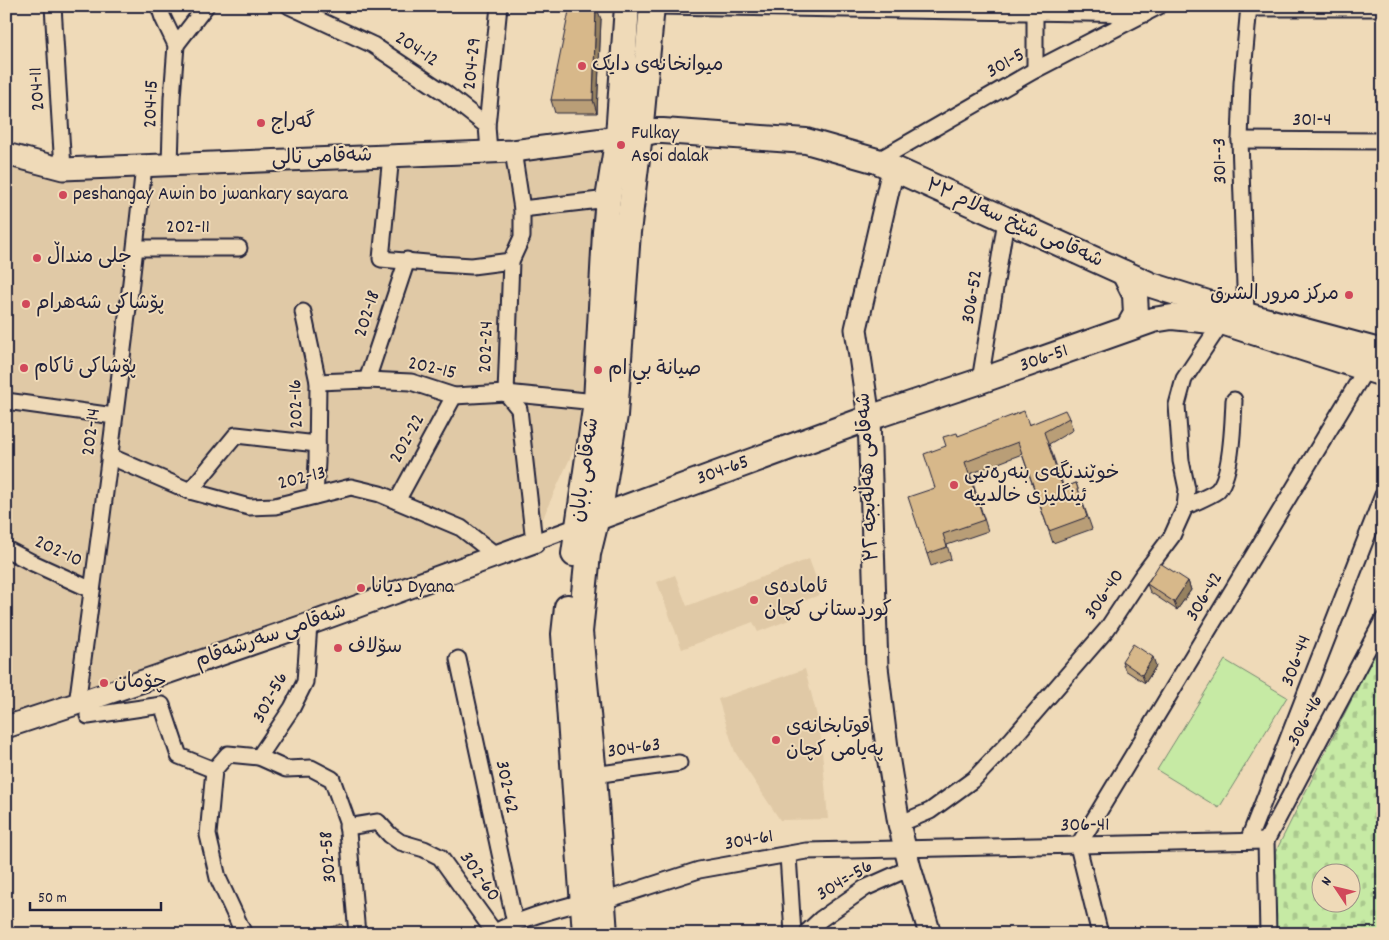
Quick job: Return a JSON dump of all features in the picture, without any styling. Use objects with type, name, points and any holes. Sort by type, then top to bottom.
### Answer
[{"type":"main road","name":"شەقامی بابان","points":[[585,934],[593,902],[564,634],[587,521],[608,199],[629,135],[627,6]]},
{"type":"main road","points":[[605,934],[593,902],[594,775],[580,632],[588,554],[587,521],[602,497],[615,415],[628,232],[629,135],[652,6]]},
{"type":"main road","name":"شەقامی شێخ سەلام ٣٣","points":[[629,135],[663,131],[806,141],[885,165],[1151,285],[1246,315],[1319,344],[1374,371]]},
{"type":"main road","points":[[1124,273],[1135,296],[1136,314],[1128,328]]},
{"type":"main road","name":"306-51","points":[[869,418],[1153,320],[1172,317],[1222,322]]},
{"type":"main road","name":"شەقامی شێخ سەلام ٣٣","points":[[1222,322],[1319,344],[1383,352]]},
{"type":"main road","name":"304-65","points":[[587,521],[869,418]]},
{"type":"street","name":"204-11","points":[[53,6],[63,168]]},
{"type":"street","points":[[159,6],[176,45],[206,6]]},
{"type":"street","name":"204-12","points":[[289,6],[373,45],[445,94],[487,126]]},
{"type":"street","name":"204-29","points":[[489,151],[487,126],[499,6]]},
{"type":"street","points":[[657,6],[1035,9],[1144,14]]},
{"type":"street","name":"301-5","points":[[885,165],[1035,70],[1159,6]]},
{"type":"street","points":[[1249,7],[1383,8]]},
{"type":"street","name":"301--3","points":[[1246,315],[1240,140],[1242,83],[1249,7]]},
{"type":"street","points":[[1035,9],[1035,70]]},
{"type":"street","name":"204-15","points":[[170,165],[176,45]]},
{"type":"street","name":"شەقامی نالی","points":[[6,154],[63,168],[144,166],[513,151],[629,135]]},
{"type":"street","name":"301-4","points":[[1240,140],[1383,141]]},
{"type":"street","name":"202-24","points":[[513,151],[522,209],[522,237],[510,261],[506,393],[519,409],[534,542]]},
{"type":"street","points":[[390,155],[381,258],[472,266],[510,261]]},
{"type":"street","name":"شەقامی هەڵەبجە ٣٢","points":[[885,165],[856,329],[869,418],[877,667],[898,824],[930,934]]},
{"type":"street","name":"202-14","points":[[82,710],[92,590],[136,248],[144,166]]},
{"type":"street","points":[[522,209],[608,199]]},
{"type":"street","name":"306-52","points":[[980,381],[1006,220]]},
{"type":"street","name":"202-11","points":[[136,248],[239,248]]},
{"type":"street","name":"202-18","points":[[367,380],[406,260]]},
{"type":"street","name":"202-16","points":[[303,312],[318,382],[315,496]]},
{"type":"street","name":"306-40","points":[[898,824],[930,811],[974,779],[1012,739],[1107,629],[1142,576],[1172,536],[1185,506],[1187,488],[1181,461],[1177,405],[1184,379],[1222,322]]},
{"type":"street","name":"306-42","points":[[1078,846],[1374,371]]},
{"type":"street","name":"202-15","points":[[318,382],[367,380],[410,382],[454,396],[506,393],[596,402]]},
{"type":"street","name":"202-22","points":[[397,501],[454,396]]},
{"type":"street","points":[[1185,506],[1216,492],[1222,484],[1227,473],[1230,454],[1234,400]]},
{"type":"street","points":[[6,401],[114,416]]},
{"type":"street","points":[[190,491],[236,435],[317,444]]},
{"type":"street","name":"202-13","points":[[109,456],[190,491],[249,507],[275,506],[351,487],[380,494],[461,528],[497,556]]},
{"type":"street","name":"306-44","points":[[1248,840],[1383,496]]},
{"type":"street","points":[[534,542],[587,521]]},
{"type":"street","name":"شەقامی سەرشەقام","points":[[6,727],[82,710],[309,624],[534,542]]},
{"type":"street","name":"202-10","points":[[6,549],[92,590]]},
{"type":"street","name":"306-46","points":[[1266,841],[1383,620]]},
{"type":"street","name":"302-56","points":[[259,757],[292,708],[305,682],[309,624]]},
{"type":"street","name":"302-62","points":[[458,659],[515,923]]},
{"type":"street","points":[[82,710],[162,705],[179,756],[214,770]]},
{"type":"street","points":[[244,934],[218,878],[208,835],[214,770],[228,754],[259,757]]},
{"type":"street","name":"302-58","points":[[259,757],[286,769],[311,768],[332,779],[347,821],[357,934]]},
{"type":"street","name":"304-63","points":[[594,775],[680,763]]},
{"type":"street","name":"302-60","points":[[347,827],[378,822],[390,835],[400,842],[424,849],[440,857],[492,933]]},
{"type":"street","points":[[1266,841],[1268,934]]},
{"type":"street","name":"306-41","points":[[908,859],[1078,846],[1266,841]]},
{"type":"street","points":[[1078,846],[1100,934]]},
{"type":"street","name":"304-61","points":[[492,933],[554,910],[593,902],[699,870],[806,852],[908,859]]},
{"type":"street","points":[[788,855],[794,934]]},
{"type":"street","name":"304=-56","points":[[805,934],[821,919],[908,859]]},
{"type":"shaded area","points":[[618,136],[596,402],[548,506],[534,542],[6,727],[6,154],[63,169]]},
{"type":"shaded area","name":"ئامادەی کوردستانی کچان","points":[[809,559],[822,594],[785,608],[789,620],[758,632],[753,622],[682,649],[657,582],[675,575],[687,606]]},
{"type":"shaded area","name":"قوتابخانەی پەیامی کچان","points":[[805,669],[820,728],[828,819],[780,820],[735,752],[718,699]]},
{"type":"green space","points":[[1383,637],[1383,934],[1276,934],[1274,855]]},
{"type":"green space","points":[[1225,660],[1287,697],[1219,808],[1157,770]]},
{"type":"building","name":"میوانخانەی دایک","points":[[570,6],[596,6],[593,100],[551,100]]},
{"type":"building","name":"خوێندنگەی بنەڕەتیی ئینگلیزی خالدییە","points":[[1065,410],[1069,418],[1044,432],[1063,488],[1076,483],[1087,517],[1049,531],[1018,442],[965,462],[984,520],[943,534],[947,547],[927,554],[908,497],[935,488],[924,454],[946,446],[943,437],[957,433],[958,436],[1024,411],[1029,425]]},
{"type":"building","points":[[1160,563],[1188,581],[1174,602],[1147,584]]},
{"type":"building","points":[[1133,644],[1153,657],[1142,675],[1122,661]]},
{"type":"building","points":[[341,924],[349,931],[349,934],[311,934]]},
{"type":"place","name":"میوانخانەی دایک","points":[[582,66]]},
{"type":"place","name":"گەراج","points":[[261,123]]},
{"type":"place","name":"Fulkay Asoi dalak","points":[[621,145]]},
{"type":"place","name":"peshangay Awin bo jwankary sayara","points":[[63,195]]},
{"type":"place","name":"جلی منداڵ","points":[[37,258]]},
{"type":"place","name":"مرکز مرور الشرق","points":[[1349,295]]},
{"type":"place","name":"پۆشاکی شەھرام","points":[[26,304]]},
{"type":"place","name":"پۆشاکی ئاکام","points":[[24,368]]},
{"type":"place","name":"صيانة بي ام","points":[[598,370]]},
{"type":"place","name":"خوێندنگەی بنەڕەتیی ئینگلیزی خالدییە","points":[[954,485]]},
{"type":"place","name":"دیانا Dyana","points":[[361,588]]},
{"type":"place","name":"ئامادەی کوردستانی کچان","points":[[754,600]]},
{"type":"place","name":"سۆلاف","points":[[338,648]]},
{"type":"place","name":"چۆمان","points":[[104,683]]},
{"type":"place","name":"قوتابخانەی پەیامی کچان","points":[[776,740]]}]
